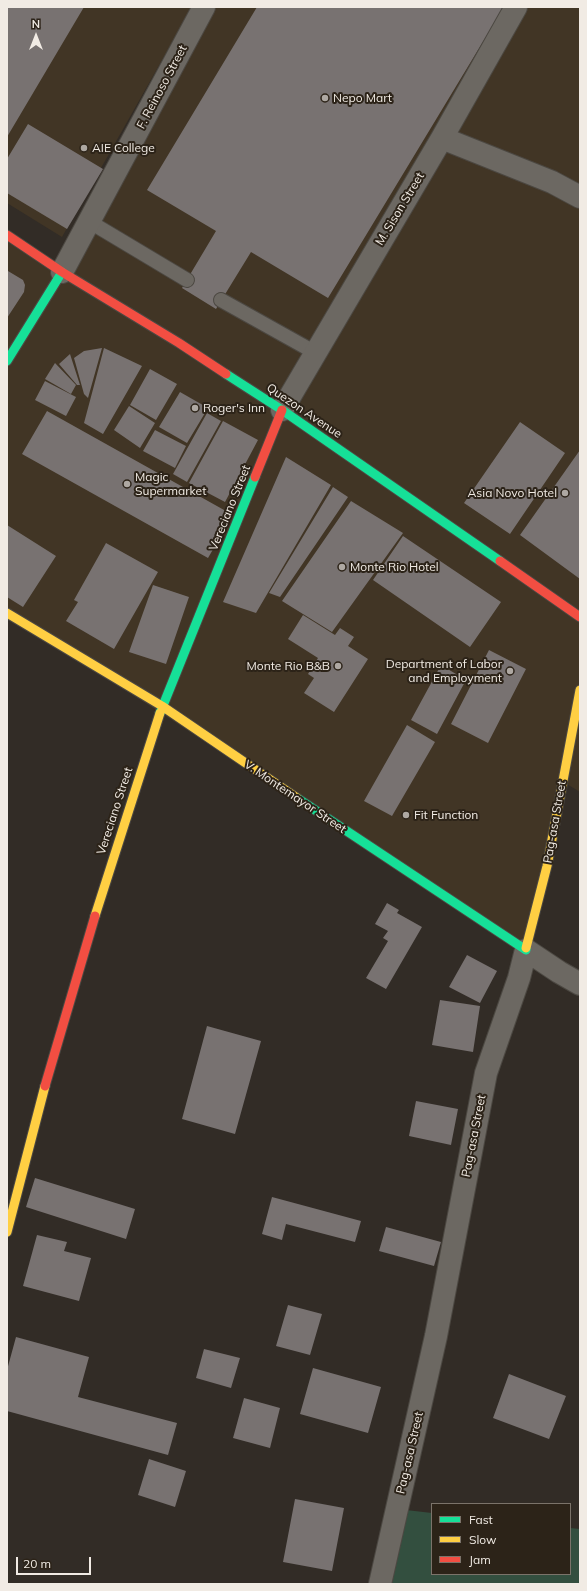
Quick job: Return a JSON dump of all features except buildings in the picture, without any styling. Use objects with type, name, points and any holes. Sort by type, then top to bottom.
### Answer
[{"type":"street","name":"F. Reinoso Street","points":[[62,272],[204,7]]},
{"type":"street","name":"M. Sison Street","points":[[282,410],[442,138],[516,7]]},
{"type":"street","points":[[442,138],[552,182],[580,197]]},
{"type":"street","name":"Quezon Avenue","points":[[7,235],[62,272],[179,343],[282,410],[580,617]]},
{"type":"street","points":[[7,361],[62,272]]},
{"type":"street","name":"Vereciano Street","points":[[7,1232],[50,1066],[109,871],[162,706],[282,410]]},
{"type":"street","name":"V. Montemayor Street","points":[[7,613],[162,706],[343,830],[559,972],[580,984]]},
{"type":"street","name":"Pag-asa Street","points":[[380,1584],[436,1336],[486,1073],[518,978],[547,866],[580,690]]},
{"type":"lane","points":[[90,222],[187,280]]},
{"type":"lane","points":[[221,300],[316,353]]},
{"type":"shaded area","points":[[7,7],[192,7],[62,237],[7,203]]},
{"type":"shaded area","points":[[204,7],[580,7],[580,792],[562,781],[526,950],[7,613],[7,235],[62,272]]},
{"type":"green space","points":[[397,1509],[431,1513],[431,1575],[571,1575],[571,1528],[580,1529],[580,1584],[380,1584]]},
{"type":"traffic: fast","points":[[7,361],[62,272]]},
{"type":"traffic: fast","points":[[226,374],[282,410],[500,561]]},
{"type":"traffic: fast","points":[[160,713],[255,477]]},
{"type":"traffic: fast","points":[[297,798],[526,950],[526,948]]},
{"type":"traffic: slow","points":[[7,613],[162,706],[297,798]]},
{"type":"traffic: slow","points":[[526,948],[547,866],[580,690]]},
{"type":"traffic: slow","points":[[95,916],[160,713]]},
{"type":"traffic: slow","points":[[7,1232],[45,1086]]},
{"type":"traffic: jam","points":[[7,235],[62,272],[179,343],[226,374]]},
{"type":"traffic: jam","points":[[255,477],[282,410]]},
{"type":"traffic: jam","points":[[500,561],[580,617]]},
{"type":"traffic: jam","points":[[45,1086],[95,916]]},
{"type":"place","name":"Nepo Mart","points":[[325,98]]},
{"type":"place","name":"AIE College","points":[[84,148]]},
{"type":"place","name":"Roger's Inn","points":[[195,408]]},
{"type":"place","name":"Magic Supermarket","points":[[127,484]]},
{"type":"place","name":"Asia Novo Hotel","points":[[565,493]]},
{"type":"place","name":"Monte Rio Hotel","points":[[342,567]]},
{"type":"place","name":"Monte Rio B&B","points":[[338,666]]},
{"type":"place","name":"Department of Labor and Employment","points":[[510,671]]},
{"type":"place","name":"Fit Function","points":[[406,815]]}]
